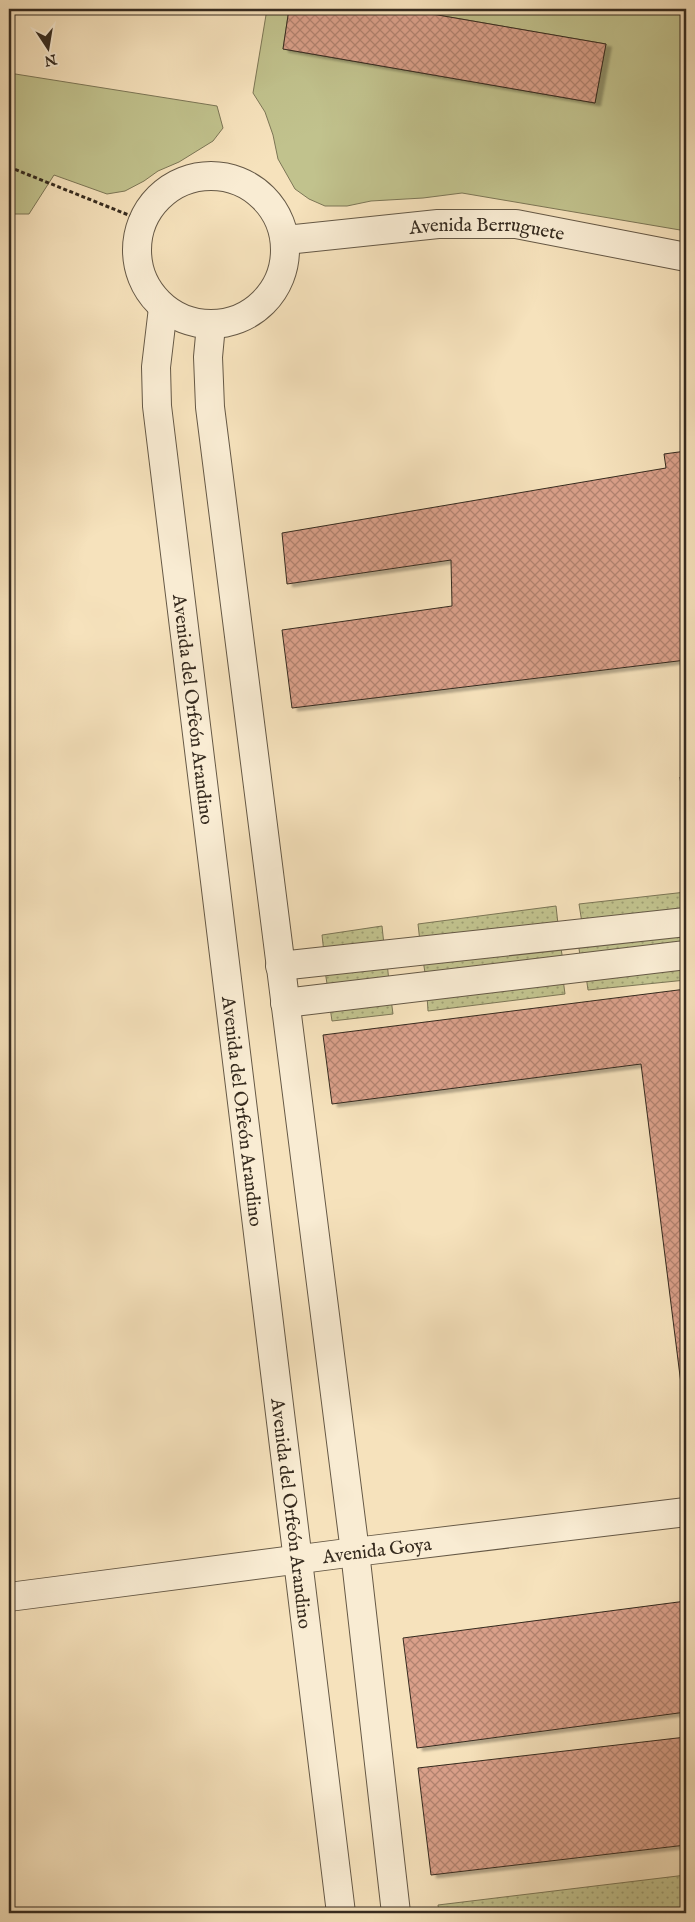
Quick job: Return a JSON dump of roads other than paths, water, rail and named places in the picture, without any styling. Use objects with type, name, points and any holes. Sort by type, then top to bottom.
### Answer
[{"type":"street","points":[[201,175],[240,180],[256,192],[271,204],[286,240],[283,272],[267,299],[242,318],[210,325],[185,320],[162,308],[143,283],[135,252],[141,220],[165,190],[201,175]]},
{"type":"street","name":"Avenida Berruguete","points":[[286,240],[438,224],[516,224],[686,257]]},
{"type":"street","name":"Avenida del Orfeón Arandino","points":[[162,308],[156,367],[157,406],[341,1913]]},
{"type":"street","points":[[210,325],[208,357],[210,408],[355,1552],[396,1913]]},
{"type":"street","points":[[280,966],[686,922]]},
{"type":"street","points":[[569,935],[572,969]]},
{"type":"street","points":[[402,953],[408,988]]},
{"type":"street","points":[[285,1003],[686,955]]},
{"type":"street","name":"Avenida Goya","points":[[9,1597],[298,1559],[686,1512]]}]
